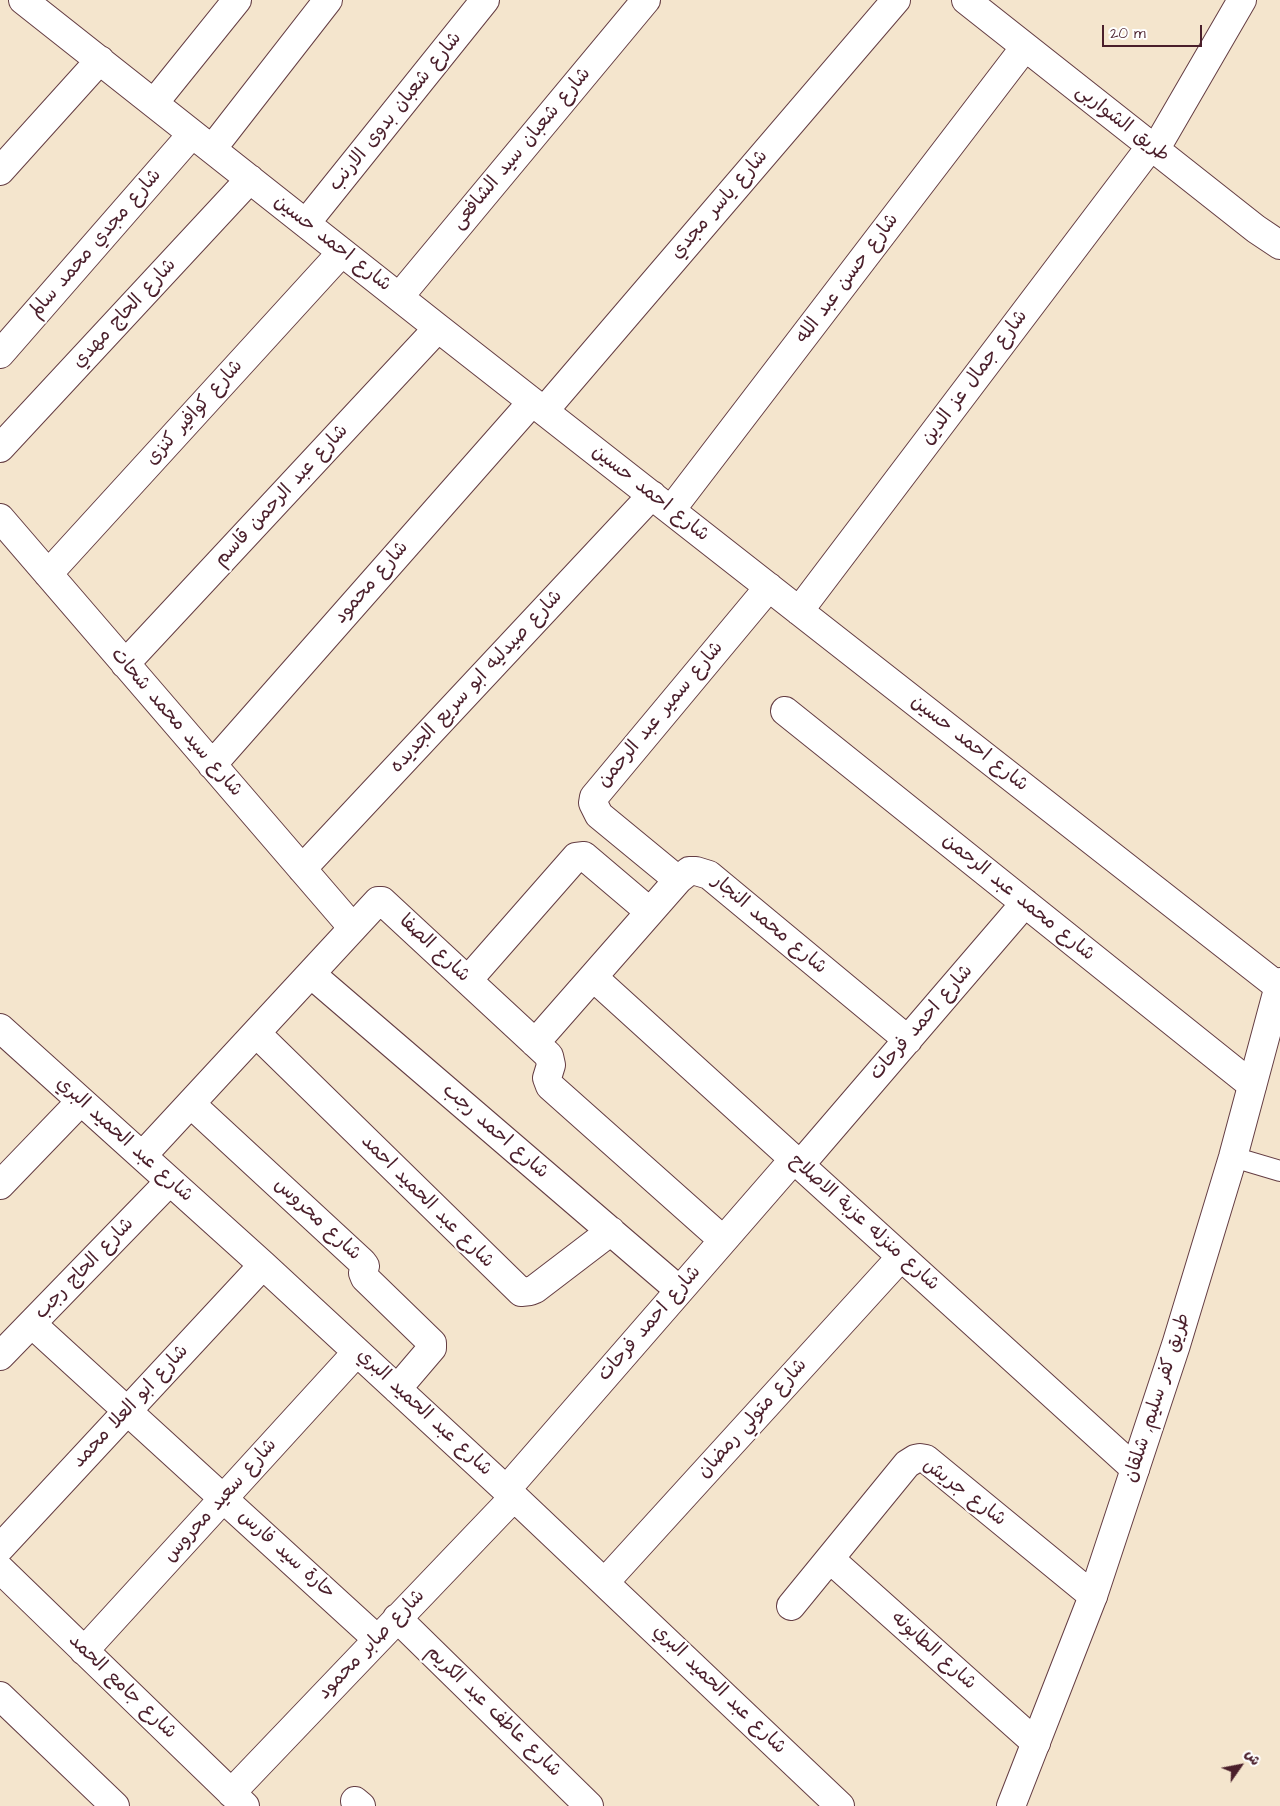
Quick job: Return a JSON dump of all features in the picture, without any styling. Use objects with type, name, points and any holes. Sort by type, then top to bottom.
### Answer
[{"type":"street","points":[[154,103],[237,0]]},
{"type":"street","name":"شارع مجدي محمد سالم","points":[[0,354],[202,142],[328,0]]},
{"type":"street","name":"شارع شعبان بدوى الارنب","points":[[306,223],[485,0]]},
{"type":"street","name":"شارع شعبان سيد الشافعى","points":[[399,297],[646,0]]},
{"type":"street","name":"شارع ياسر مجدي","points":[[538,406],[896,0]]},
{"type":"street","name":"طريق الشواربى","points":[[966,0],[1256,229],[1280,245]]},
{"type":"street","name":"شارع جمال عز الدين","points":[[799,611],[1153,148],[1242,0]]},
{"type":"street","name":"شارع احمد حسين","points":[[26,1],[202,142],[768,587],[1279,984]]},
{"type":"street","name":"شارع حسن عبد الله","points":[[661,503],[1025,47]]},
{"type":"street","points":[[0,171],[100,60]]},
{"type":"street","name":"شارع الحاج مهدي","points":[[0,448],[250,179]]},
{"type":"street","name":"شارع كوافير كنزى","points":[[48,574],[342,252]]},
{"type":"street","name":"شارع عبد الرحمن قاسم","points":[[125,664],[438,328]]},
{"type":"street","name":"شارع محمود","points":[[212,765],[538,406]]},
{"type":"street","name":"شارع صيدليه ابو سريع الجديده","points":[[302,869],[661,503]]},
{"type":"street","name":"شارع سيد محمد شحات","points":[[0,518],[353,928]]},
{"type":"street","name":"شارع سمير عبد الرحمن","points":[[678,880],[599,815],[594,803],[594,797],[768,587]]},
{"type":"street","name":"شارع محمد عبد الرحمن","points":[[785,711],[1252,1086]]},
{"type":"street","points":[[468,980],[576,857],[584,856],[650,912]]},
{"type":"street","name":"شارع محمد النجار","points":[[536,1043],[678,880],[689,871],[703,872],[709,875],[908,1040]]},
{"type":"street","name":"شارع الصفا","points":[[142,1156],[378,901],[382,901],[546,1053],[551,1060],[547,1078],[550,1086],[723,1240]]},
{"type":"street","name":"شارع احمد فرحات","points":[[510,1493],[723,1240],[908,1040],[1025,904]]},
{"type":"street","name":"شارع احمد رجب","points":[[311,974],[680,1290]]},
{"type":"street","name":"شارع منزله عزبة الاصلاح","points":[[593,977],[1135,1469]]},
{"type":"street","name":"طريق كفر سليم, شلقان","points":[[1011,1806],[1093,1596],[1176,1345],[1233,1157],[1279,984]]},
{"type":"street","name":"شارع عبد الحميد البري","points":[[0,1028],[263,1265],[510,1493],[840,1806]]},
{"type":"street","name":"شارع عبد الحميد احمد","points":[[256,1033],[521,1292],[530,1292],[535,1289],[611,1231]]},
{"type":"street","points":[[0,1185],[81,1101]]},
{"type":"street","name":"شارع محروس","points":[[191,1104],[362,1262],[365,1266],[363,1273],[365,1278],[432,1343],[432,1348],[397,1389]]},
{"type":"street","name":"شارع الحاج رجب","points":[[0,1356],[170,1181]]},
{"type":"street","name":"شارع متولي رمضان","points":[[605,1582],[901,1257]]},
{"type":"street","name":"شارع ابو العلا محمد","points":[[0,1548],[263,1265]]},
{"type":"street","name":"حارة سيد فارس","points":[[32,1324],[378,1639]]},
{"type":"street","name":"شارع سعيد محروس","points":[[84,1651],[357,1352]]},
{"type":"street","name":"شارع جريش","points":[[791,1606],[907,1464],[920,1458],[926,1459],[1093,1596]]},
{"type":"street","name":"شارع صابر محمود","points":[[238,1800],[378,1639],[510,1493]]},
{"type":"street","name":"شارع الطابونه","points":[[830,1559],[1036,1742]]},
{"type":"street","name":"شارع جامع الحمد","points":[[0,1569],[238,1800]]},
{"type":"street","name":"شارع عاطف عبد الكريم","points":[[397,1618],[589,1806]]},
{"type":"street","points":[[0,1696],[115,1806]]},
{"type":"lane","points":[[1233,1157],[1280,1171]]}]
